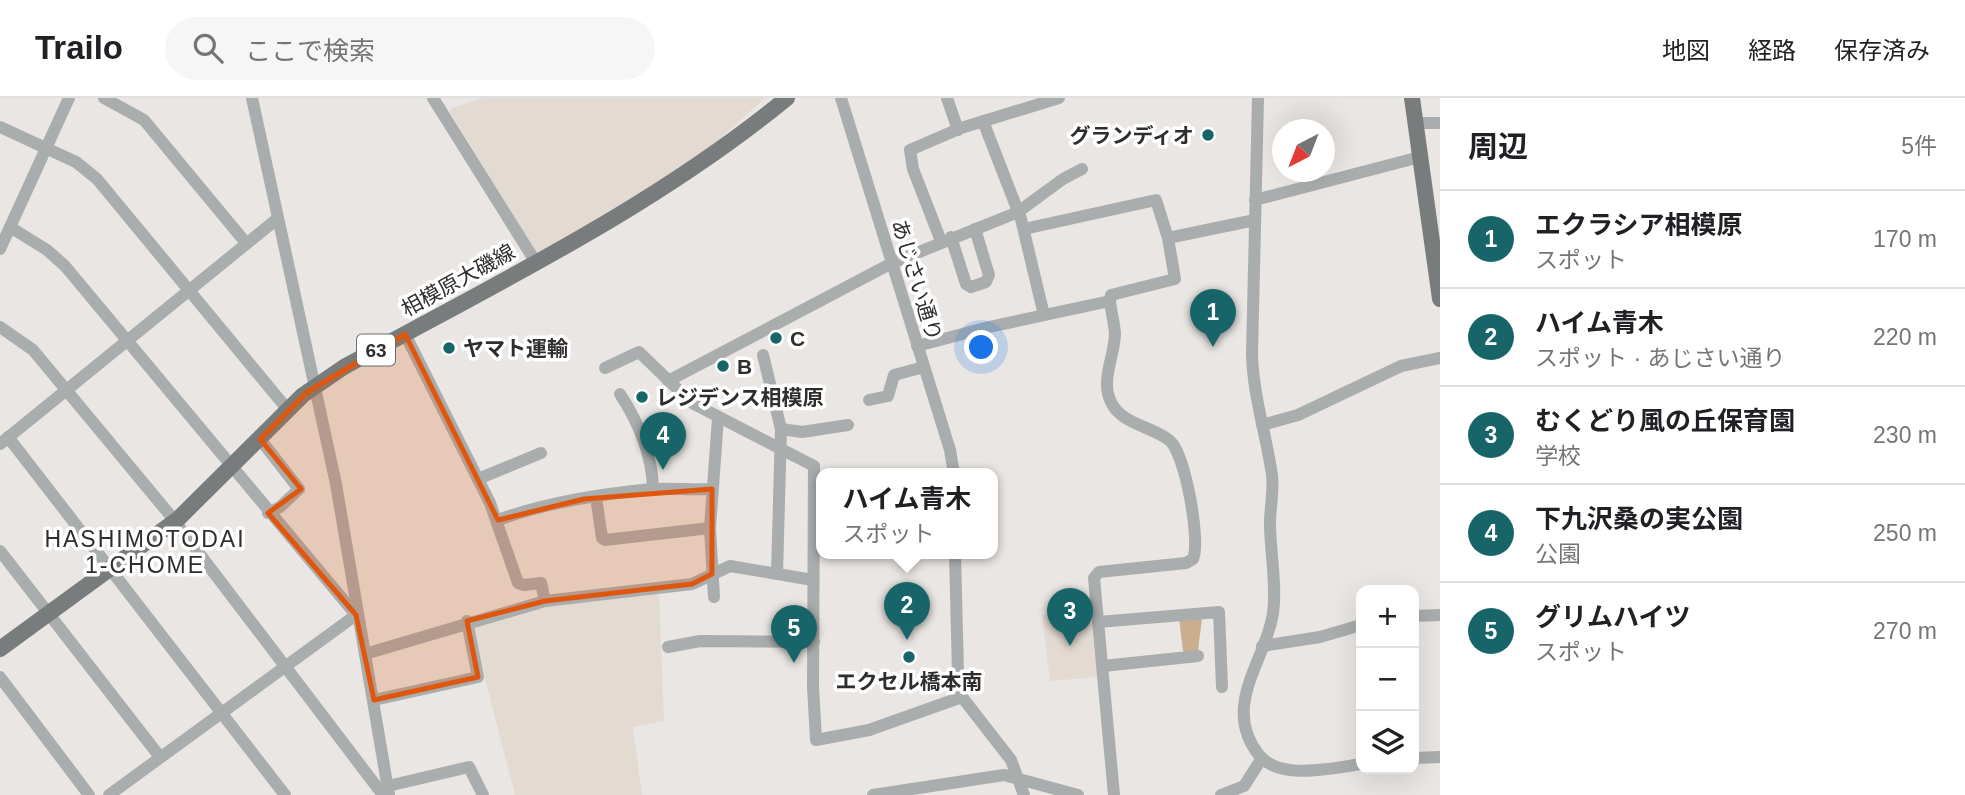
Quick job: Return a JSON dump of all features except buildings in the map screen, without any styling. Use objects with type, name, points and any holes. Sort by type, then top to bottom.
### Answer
[{"type":"main road","name":"相模原大磯線","points":[[0,649],[175,521],[314,387],[664,188],[705,162],[787,98]]},
{"type":"main road","points":[[1412,98],[1440,299]]},
{"type":"street","points":[[0,248],[69,98]]},
{"type":"street","points":[[104,98],[144,120],[246,243]]},
{"type":"street","points":[[252,98],[341,509],[356,615],[374,700],[387,792]]},
{"type":"street","points":[[433,98],[535,261]]},
{"type":"street","name":"あじさい通り","points":[[841,98],[950,450],[953,468]]},
{"type":"street","points":[[947,98],[958,130]]},
{"type":"street","points":[[975,229],[989,275],[986,282],[971,287],[966,284],[909,153],[958,130],[1059,98]]},
{"type":"street","points":[[1258,98],[1252,354],[1272,477],[1270,518],[1274,611],[1245,696],[1249,734],[1262,758],[1271,764],[1303,770],[1356,765]]},
{"type":"street","points":[[983,121],[1024,229],[1044,315]]},
{"type":"street","points":[[1415,123],[1440,123]]},
{"type":"street","points":[[0,128],[75,162],[97,179],[191,289],[288,410]]},
{"type":"street","points":[[1255,200],[1420,157]]},
{"type":"street","points":[[668,381],[892,263],[1018,212],[1043,197],[1063,179],[1082,169]]},
{"type":"street","points":[[1024,229],[1154,199],[1168,238],[1173,281],[1111,295],[1115,334],[1108,396],[1120,413],[1168,440],[1179,453],[1195,553],[1186,563],[1095,574],[1114,795]]},
{"type":"street","points":[[277,219],[4,440],[110,569],[285,795]]},
{"type":"street","points":[[1168,238],[1255,220]]},
{"type":"street","points":[[10,226],[55,256],[356,615]]},
{"type":"street","points":[[917,346],[1110,301]]},
{"type":"street","points":[[0,327],[33,350],[67,390],[175,521],[286,667],[387,792]]},
{"type":"street","points":[[405,334],[498,520],[518,583],[541,583],[545,601]]},
{"type":"street","points":[[605,368],[636,352],[684,397],[718,418],[781,447],[814,466],[816,478]]},
{"type":"street","points":[[763,355],[781,429],[777,574]]},
{"type":"street","points":[[1262,425],[1298,415],[1401,366],[1440,358]]},
{"type":"street","points":[[869,400],[888,396],[890,379],[894,375],[924,368]]},
{"type":"street","points":[[620,394],[636,419],[651,463],[653,489]]},
{"type":"street","points":[[713,597],[710,527],[718,418]]},
{"type":"street","points":[[781,429],[802,432],[848,425]]},
{"type":"street","points":[[260,439],[299,489],[280,507],[268,513]]},
{"type":"street","points":[[478,479],[541,453]]},
{"type":"street","points":[[498,520],[538,508],[596,497],[653,489],[712,489]]},
{"type":"street","points":[[596,497],[602,538],[605,540],[710,527]]},
{"type":"street","points":[[816,538],[813,580],[815,738],[818,741],[869,730],[962,697]]},
{"type":"street","points":[[0,551],[160,757]]},
{"type":"street","points":[[955,559],[958,673],[962,697],[1002,746],[1024,795]]},
{"type":"street","points":[[365,654],[467,621],[545,601],[692,584],[730,566],[813,580]]},
{"type":"street","points":[[1098,622],[1219,612],[1222,687]]},
{"type":"street","points":[[109,795],[356,615]]},
{"type":"street","points":[[1419,616],[1440,615]]},
{"type":"street","points":[[374,700],[478,677],[467,621]]},
{"type":"street","points":[[1262,646],[1320,637],[1356,626]]},
{"type":"street","points":[[667,647],[699,641],[814,642]]},
{"type":"street","points":[[1103,666],[1198,656]]},
{"type":"street","points":[[0,677],[89,795]]},
{"type":"street","points":[[1419,758],[1440,757]]},
{"type":"street","points":[[1221,795],[1244,786],[1262,758]]},
{"type":"street","points":[[387,792],[469,768],[483,795]]},
{"type":"street","points":[[873,795],[1004,775],[1079,795]]},
{"type":"highlighted area","points":[[405,334],[498,520],[584,499],[712,489],[712,574],[692,584],[545,601],[467,621],[478,677],[374,700],[356,615],[268,513],[301,489],[260,439],[307,392]]},
{"type":"shaded area","points":[[483,98],[765,98],[695,161],[614,211],[537,253],[450,112],[452,108]]},
{"type":"shaded area","points":[[659,592],[664,721],[633,727],[642,795],[515,795],[471,623],[546,603]]},
{"type":"shaded area","points":[[1090,609],[1097,677],[1050,681],[1042,615]]},
{"type":"shaded area","points":[[1202,611],[1198,656],[1183,651],[1179,618]]},
{"type":"place","name":"グランディオ","points":[[1208,135]]},
{"type":"place","name":"C","points":[[776,338]]},
{"type":"place","name":"エクラシア相模原","points":[[1213,347]]},
{"type":"place","name":"ヤマト運輸","points":[[449,348]]},
{"type":"place","name":"B","points":[[723,366]]},
{"type":"place","name":"レジデンス相模原","points":[[642,397]]},
{"type":"place","name":"下九沢桑の実公園","points":[[663,470]]},
{"type":"place","name":"ハイム青木","points":[[907,640]]},
{"type":"place","name":"むくどり風の丘保育園","points":[[1070,646]]},
{"type":"place","name":"エクセル橋本南","points":[[909,657]]},
{"type":"place","name":"グリムハイツ","points":[[794,663]]},
{"type":"district","name":"HASHIMOTODAI 1-CHOME","points":[[145,552]]}]
